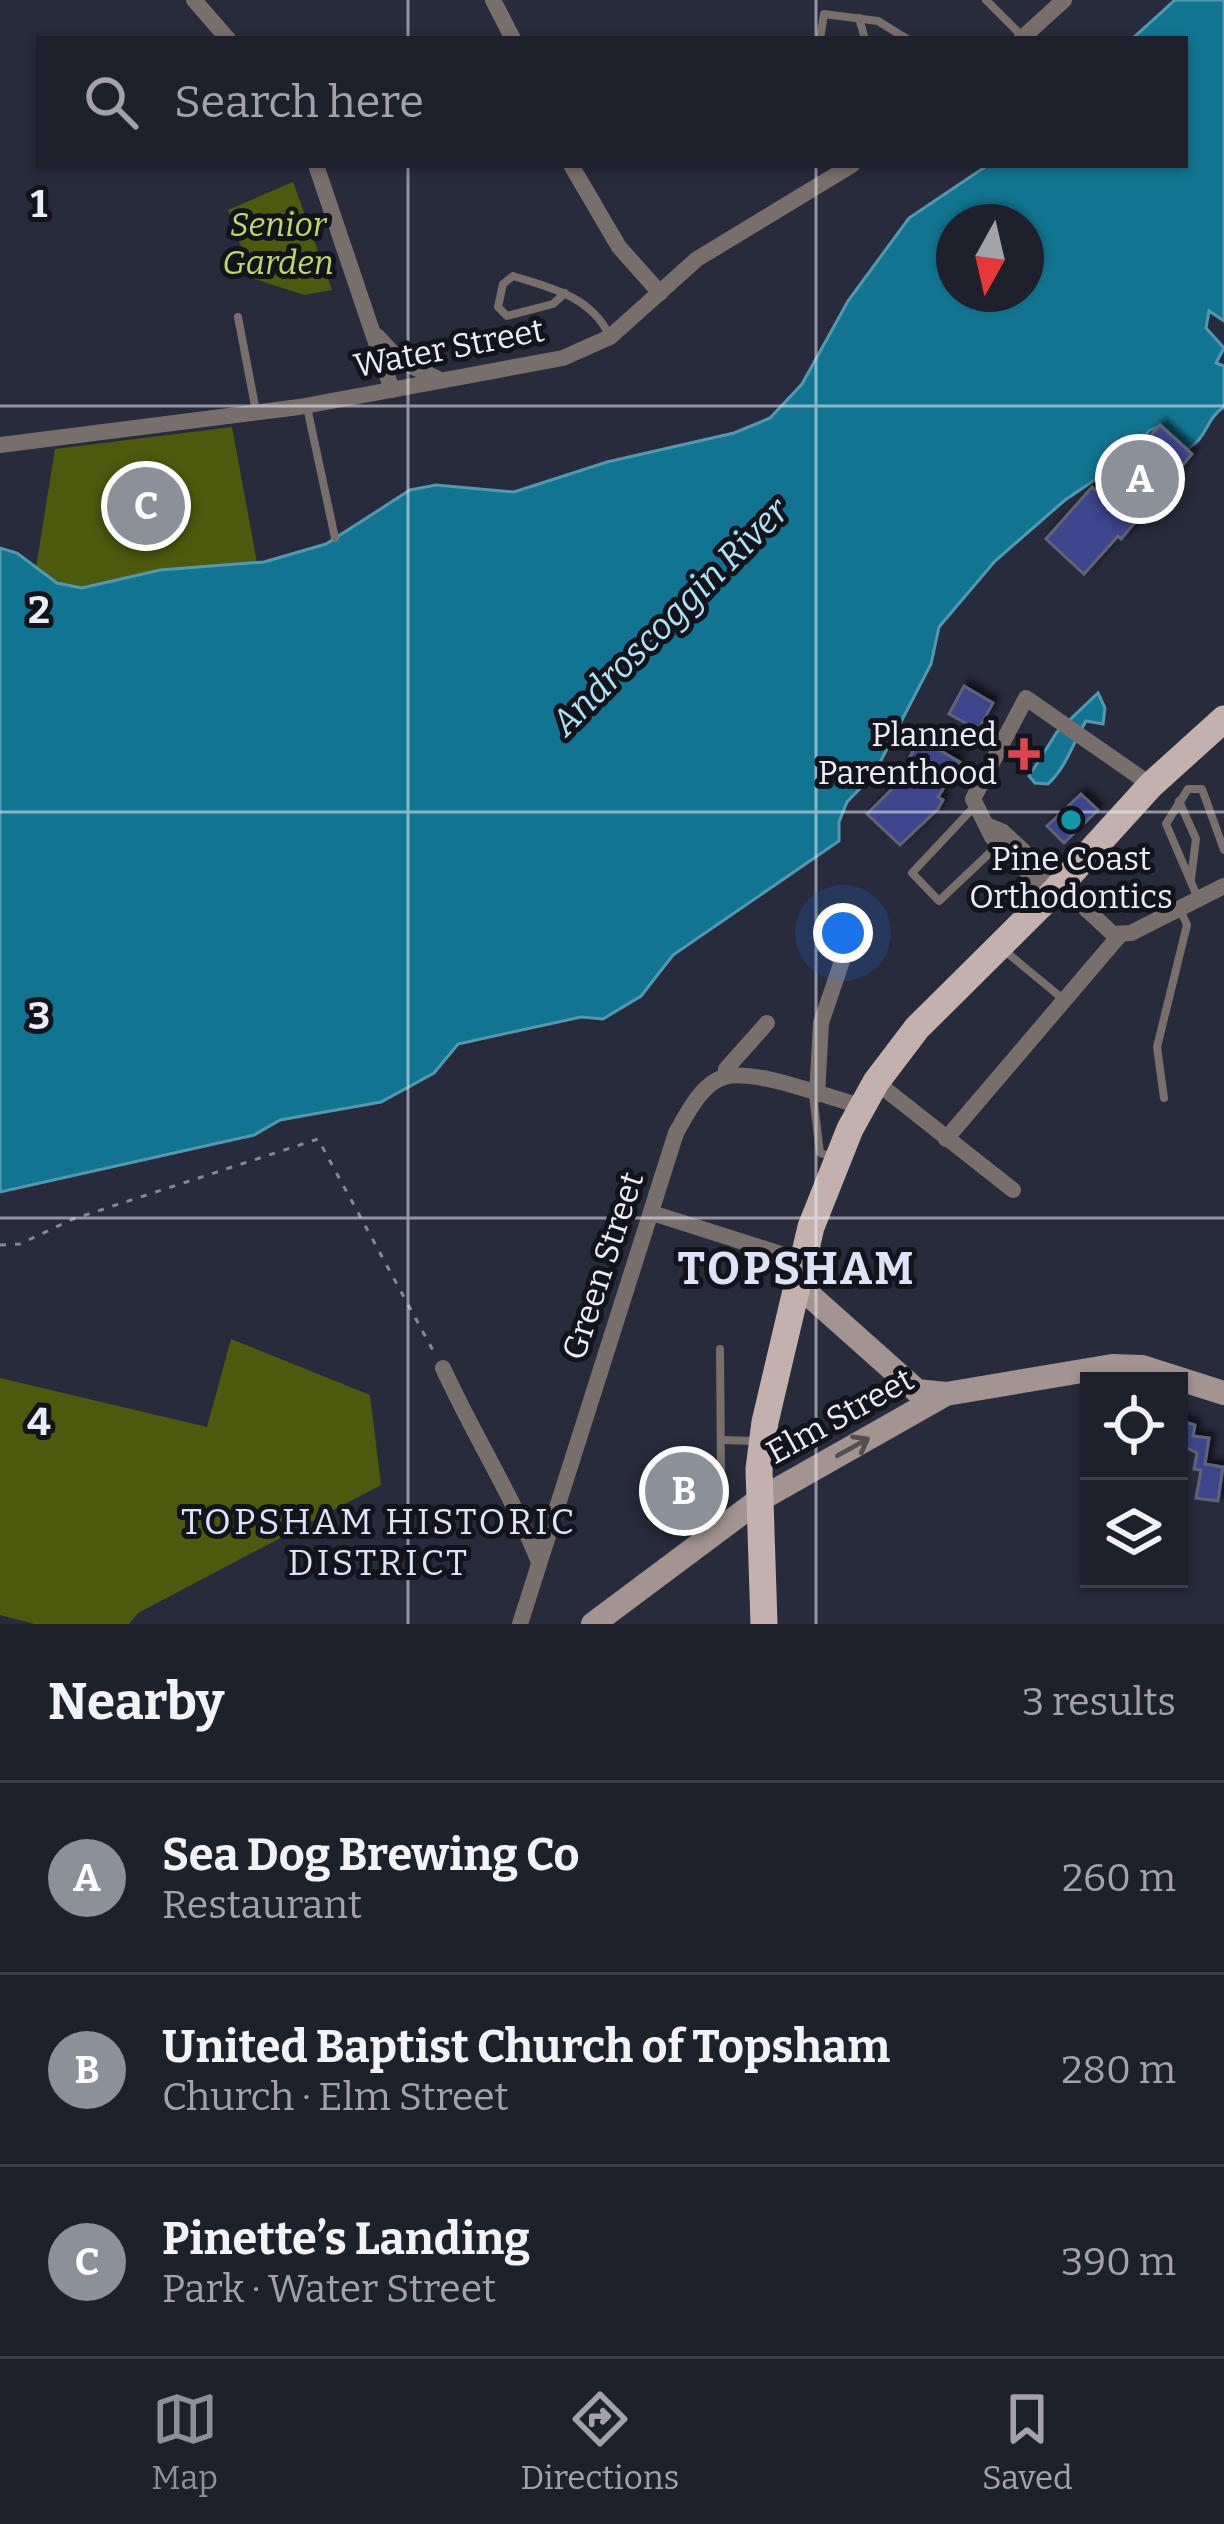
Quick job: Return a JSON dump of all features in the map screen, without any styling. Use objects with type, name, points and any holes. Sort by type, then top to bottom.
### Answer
[{"type":"main road","points":[[764,1624],[759,1500],[763,1431],[801,1273],[837,1158],[868,1094],[917,1028],[1055,891],[1151,785],[1224,719]]},
{"type":"street","points":[[194,0],[225,36]]},
{"type":"street","points":[[493,0],[511,36]]},
{"type":"street","points":[[1024,36],[1064,0]]},
{"type":"street","points":[[317,168],[392,390]]},
{"type":"street","points":[[573,168],[619,247],[660,293]]},
{"type":"street","name":"Water Street","points":[[0,445],[256,413],[538,365],[610,337],[720,244],[847,168]]},
{"type":"street","points":[[373,330],[399,360],[444,380]]},
{"type":"street","points":[[1119,936],[999,844],[974,807],[977,785],[1026,698],[1151,785]]},
{"type":"street","points":[[988,826],[1003,832],[1055,891]]},
{"type":"street","points":[[946,1138],[1119,936],[1178,906],[1194,888],[1224,886]]},
{"type":"street","points":[[815,1094],[821,1023],[842,962]]},
{"type":"street","name":"Green Street","points":[[520,1624],[676,1133],[692,1103],[726,1076],[726,1069],[766,1023]]},
{"type":"street","points":[[726,1076],[815,1094],[868,1094],[946,1138],[1013,1190]]},
{"type":"street","points":[[652,1213],[801,1273],[904,1384],[946,1394],[1112,1366],[1142,1367],[1224,1393]]},
{"type":"street","points":[[443,1368],[482,1452],[518,1509],[539,1563]]},
{"type":"street","name":"Elm Street","points":[[593,1624],[759,1500],[946,1394]]},
{"type":"lane","points":[[990,1],[1020,36]]},
{"type":"lane","points":[[820,36],[824,14],[878,21],[902,36]]},
{"type":"lane","points":[[859,18],[864,36]]},
{"type":"lane","points":[[565,293],[531,313],[507,316],[498,307],[503,284],[512,276],[565,293],[598,312],[610,337]]},
{"type":"lane","points":[[238,317],[256,413]]},
{"type":"lane","points":[[307,405],[335,538]]},
{"type":"lane","points":[[1194,888],[1166,824],[1188,789],[1202,789],[1224,850]]},
{"type":"lane","points":[[1179,801],[1196,839],[1194,888]]},
{"type":"lane","points":[[974,807],[912,873],[939,902],[999,844]]},
{"type":"lane","points":[[1164,1098],[1157,1047],[1187,925],[1178,906]]},
{"type":"lane","points":[[1000,946],[1064,1000]]},
{"type":"lane","points":[[815,1094],[820,1153],[837,1158]]},
{"type":"lane","points":[[720,1348],[721,1474]]},
{"type":"lane","points":[[721,1440],[763,1431]]},
{"type":"path","points":[[0,1245],[20,1244],[73,1219],[318,1139],[443,1368]]},
{"type":"green space","name":"Senior Garden","points":[[293,182],[332,290],[304,295],[252,278],[228,210]]},
{"type":"green space","points":[[232,427],[257,563],[160,570],[82,588],[57,583],[36,567],[55,449]]},
{"type":"green space","points":[[231,1339],[370,1395],[381,1485],[138,1613],[129,1624],[34,1624],[0,1615],[0,1378],[207,1427]]},
{"type":"water","name":"Androscoggin River","points":[[1175,0],[1224,0],[1224,321],[1209,311],[1206,328],[1224,348],[1216,363],[1224,366],[1224,407],[1187,449],[1161,425],[1149,431],[1129,457],[1065,500],[995,561],[939,627],[931,664],[874,774],[847,802],[839,822],[839,841],[673,955],[641,996],[603,1019],[581,1017],[458,1044],[434,1073],[381,1102],[280,1120],[254,1135],[0,1192],[0,548],[17,553],[57,583],[82,588],[160,570],[264,562],[326,544],[410,490],[436,485],[514,492],[607,462],[734,433],[770,418],[802,384],[848,301],[909,218],[984,168],[1188,168],[1188,36],[1135,36]]},
{"type":"water","points":[[1098,693],[1105,708],[1103,724],[1086,721],[1055,777],[1048,784],[1035,783],[1029,776],[1057,732]]},
{"type":"building","points":[[1160,425],[1192,454],[1121,539],[1118,536],[1084,574],[1046,539],[1092,487],[1099,493]]},
{"type":"building","points":[[964,686],[993,703],[978,730],[949,714]]},
{"type":"building","points":[[920,739],[960,762],[938,797],[943,800],[938,809],[900,845],[867,814],[891,790]]},
{"type":"building","name":"Pine Coast Orthodontics","points":[[1081,794],[1098,810],[1064,843],[1047,826]]},
{"type":"building","points":[[1188,1423],[1195,1425],[1193,1436],[1209,1438],[1205,1464],[1223,1467],[1218,1501],[1196,1498],[1201,1470],[1194,1469],[1197,1453],[1188,1448]]},
{"type":"building","points":[[688,1457],[701,1474],[693,1480],[717,1509],[695,1527],[655,1478]]},
{"type":"place","name":"Sea Dog Brewing Co","points":[[1140,479]]},
{"type":"place","name":"Pinette’s Landing","points":[[146,506]]},
{"type":"place","name":"Planned Parenthood","points":[[1024,754]]},
{"type":"place","name":"Pine Coast Orthodontics","points":[[1071,820]]},
{"type":"place","name":"United Baptist Church of Topsham","points":[[684,1491]]},
{"type":"district","name":"TOPSHAM","points":[[797,1269]]},
{"type":"district","name":"TOPSHAM HISTORIC DISTRICT","points":[[379,1542]]}]
